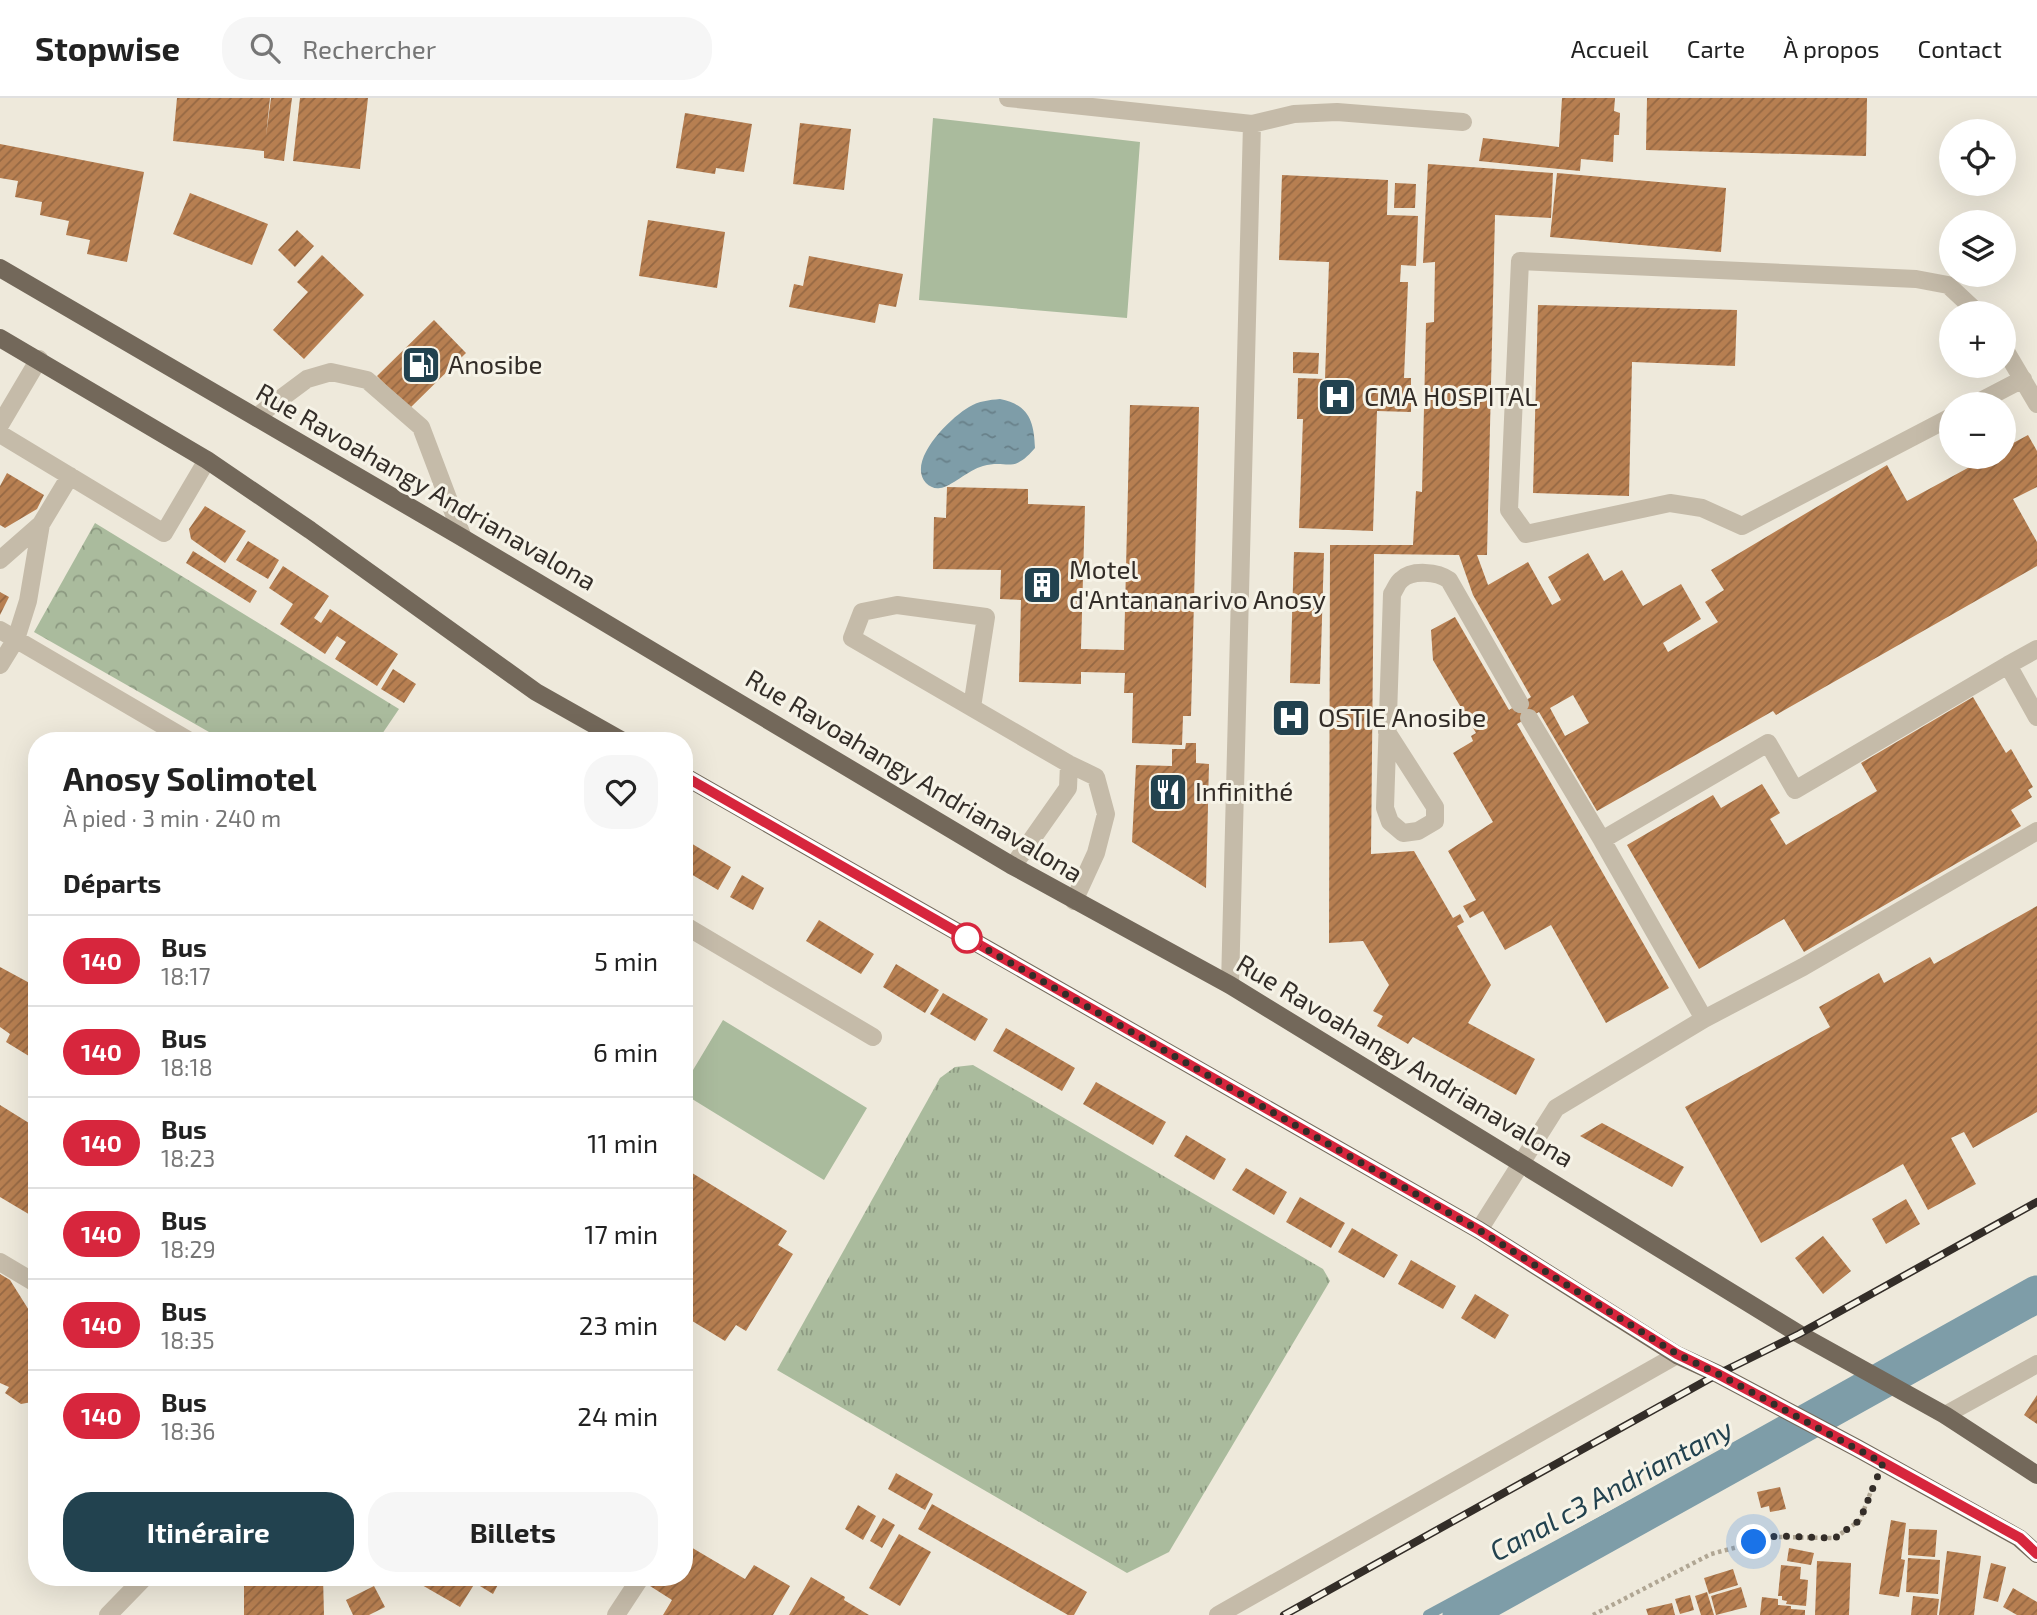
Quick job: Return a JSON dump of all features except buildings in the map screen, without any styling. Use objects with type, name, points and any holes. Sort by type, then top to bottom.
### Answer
[{"type":"main road","name":"Rue Ravoahangy Andrianavalona","points":[[0,268],[463,538],[1013,866],[1230,985],[1799,1334],[1945,1415],[2037,1475]]},
{"type":"main road","points":[[0,338],[207,460],[310,530],[536,692],[607,732]]},
{"type":"main road","points":[[693,781],[1479,1230],[1677,1354],[1857,1448],[2020,1538],[2037,1554]]},
{"type":"street","points":[[1008,98],[1252,124],[1338,105],[1464,122]]},
{"type":"street","points":[[1230,985],[1252,124]]},
{"type":"street","points":[[1939,423],[1742,526],[1702,508],[1670,503],[1526,534],[1509,510],[1520,261],[1916,279],[1948,285],[1965,301]]},
{"type":"street","points":[[0,425],[39,359]]},
{"type":"street","points":[[2016,368],[2037,404]]},
{"type":"street","points":[[256,417],[307,379],[331,372],[367,380],[421,427],[463,538]]},
{"type":"street","points":[[1998,392],[2023,379]]},
{"type":"street","points":[[0,434],[164,534],[207,460]]},
{"type":"street","points":[[0,560],[41,524],[70,476]]},
{"type":"street","points":[[0,665],[16,639],[28,601],[41,524]]},
{"type":"street","points":[[1387,732],[1435,807],[1434,821],[1418,831],[1403,833],[1390,822],[1385,808],[1387,732],[1392,594],[1400,580],[1410,574],[1440,574],[1449,580],[1704,1019]]},
{"type":"street","points":[[972,708],[986,617],[897,605],[862,612],[852,638],[972,708],[1069,764],[1096,777],[1106,814],[1096,853],[1074,901]]},
{"type":"street","points":[[0,629],[174,732]]},
{"type":"street","points":[[1601,840],[1768,743],[1795,790],[2037,649]]},
{"type":"street","points":[[2008,665],[2037,717]]},
{"type":"street","points":[[1013,866],[1068,788],[1069,764]]},
{"type":"street","points":[[1479,1230],[1556,1108],[1704,1019],[1802,967],[2037,831]]},
{"type":"street","points":[[693,930],[873,1037]]},
{"type":"street","points":[[0,1262],[28,1279]]},
{"type":"street","points":[[1218,1615],[1677,1354]]},
{"type":"street","points":[[1945,1415],[2037,1364]]},
{"type":"street","points":[[108,1615],[136,1586]]},
{"type":"street","points":[[616,1615],[634,1586]]},
{"type":"path","points":[[1593,1615],[1711,1554],[1776,1536],[1835,1538],[1860,1520],[1883,1463]]},
{"type":"green space","points":[[933,118],[1140,142],[1127,318],[919,300]]},
{"type":"green space","points":[[95,523],[399,709],[383,732],[209,732],[34,632]]},
{"type":"green space","points":[[723,1020],[867,1108],[824,1180],[693,1100],[693,1070]]},
{"type":"green space","points":[[973,1065],[1323,1269],[1330,1281],[1169,1552],[1127,1573],[777,1370],[940,1078],[955,1067]]},
{"type":"water","points":[[1000,399],[1024,410],[1031,422],[1035,448],[1015,464],[983,466],[940,488],[926,483],[921,474],[922,463],[926,452],[942,430],[951,420],[973,405]]},
{"type":"waterway","name":"Canal c3 Andriantany","points":[[1428,1615],[2037,1286]]},
{"type":"waterway","points":[[1461,1615],[2037,1294]]},
{"type":"railway","points":[[1284,1615],[1718,1374],[1799,1334],[2037,1202]]},
{"type":"bus line","name":"140","points":[[693,781],[1479,1230],[1677,1354],[1857,1448],[2020,1538],[2037,1554]]},
{"type":"place","name":"Anosibe","points":[[421,365]]},
{"type":"place","name":"CMA HOSPITAL","points":[[1337,397]]},
{"type":"place","name":"Motel d'Antananarivo Anosy","points":[[1042,585]]},
{"type":"place","name":"OSTIE Anosibe","points":[[1291,718]]},
{"type":"place","name":"Infinithé","points":[[1168,792]]},
{"type":"route","points":[[967,938],[1479,1230],[1677,1354],[1883,1463],[1860,1520],[1835,1538],[1776,1536],[1754,1542]]}]
